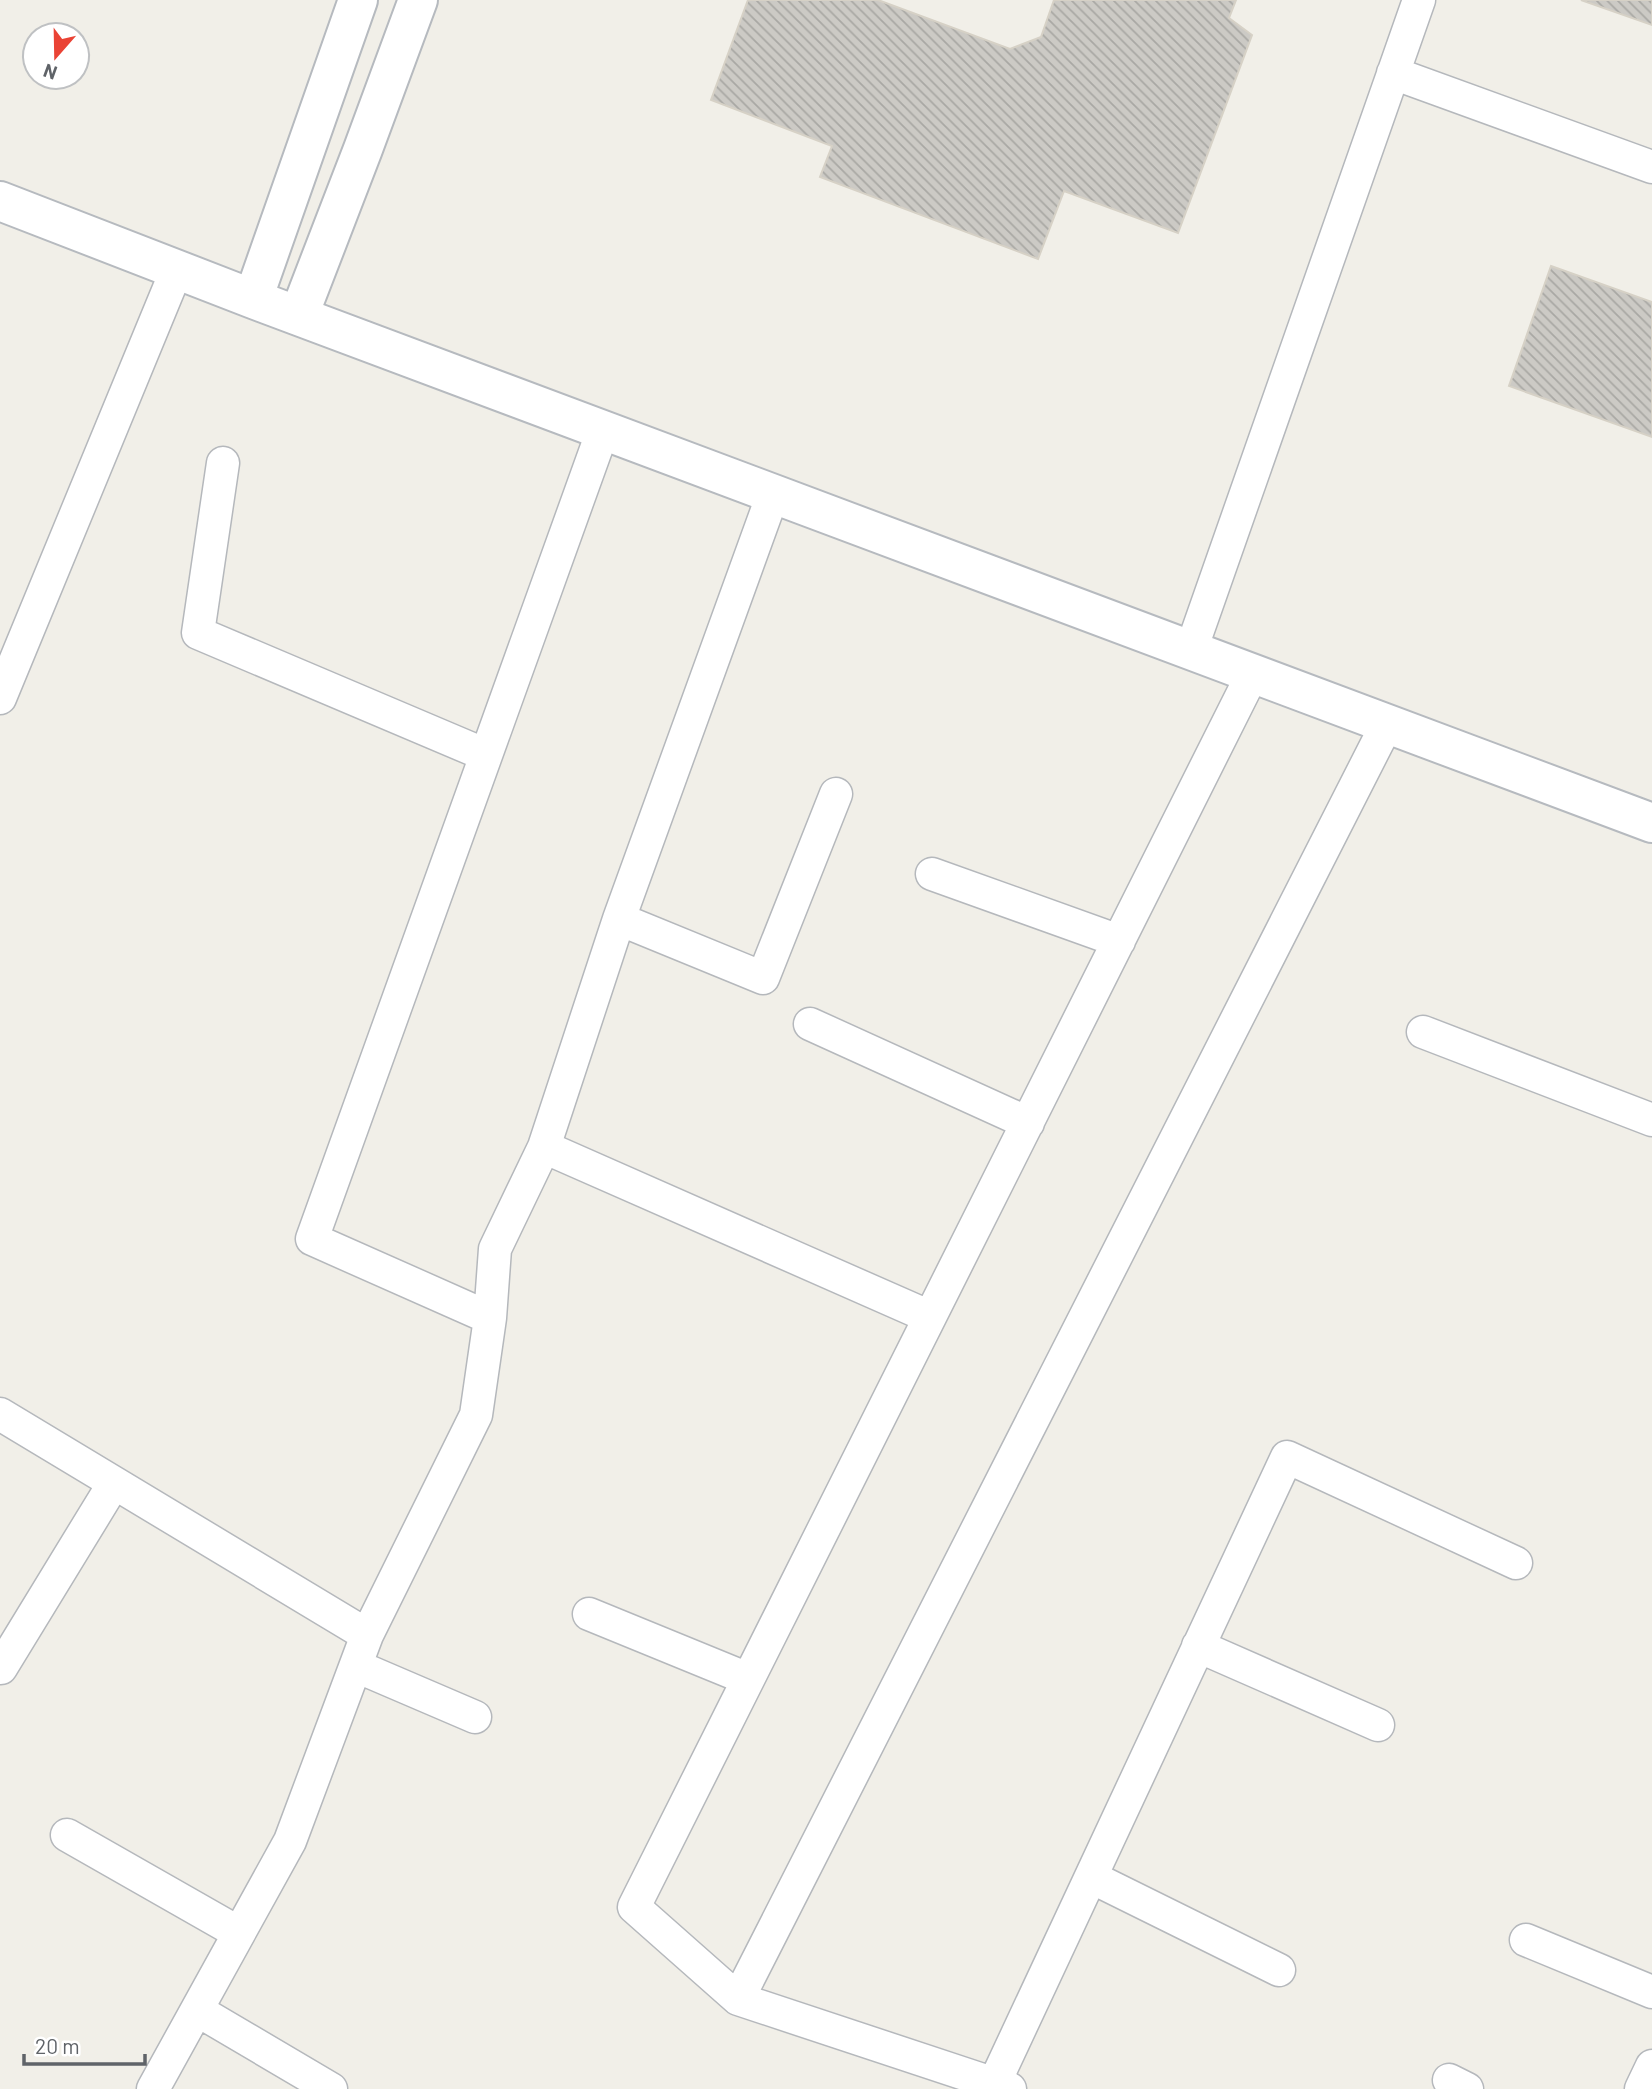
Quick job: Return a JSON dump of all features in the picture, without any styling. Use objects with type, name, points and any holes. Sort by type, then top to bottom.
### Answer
[{"type":"street","points":[[253,299],[358,0]]},
{"type":"street","points":[[299,315],[418,0]]},
{"type":"street","points":[[1191,650],[1419,0]]},
{"type":"street","points":[[1393,73],[1652,167]]},
{"type":"street","points":[[0,201],[253,299],[1652,823]]},
{"type":"street","points":[[0,698],[177,269]]},
{"type":"street","points":[[490,1318],[312,1239],[603,430]]},
{"type":"street","points":[[222,463],[198,633],[486,755]]},
{"type":"street","points":[[153,2089],[290,1841],[367,1635],[476,1415],[490,1318],[495,1250],[544,1147],[619,919],[774,494]]},
{"type":"street","points":[[1253,673],[634,1907],[738,1999],[1002,2086],[1091,1877],[1287,1457],[1516,1563]]},
{"type":"street","points":[[738,1999],[1387,724]]},
{"type":"street","points":[[619,919],[763,978],[836,794]]},
{"type":"street","points":[[932,874],[1119,941]]},
{"type":"street","points":[[810,1024],[1028,1123]]},
{"type":"street","points":[[1423,1032],[1652,1120]]},
{"type":"street","points":[[544,1147],[930,1318]]},
{"type":"street","points":[[0,1414],[367,1635]]},
{"type":"street","points":[[2,1668],[114,1483]]},
{"type":"street","points":[[589,1614],[748,1679]]},
{"type":"street","points":[[1198,1646],[1378,1725]]},
{"type":"street","points":[[356,1666],[475,1717]]},
{"type":"street","points":[[68,1835],[239,1933]]},
{"type":"street","points":[[1091,1877],[1279,1970]]},
{"type":"street","points":[[1526,1940],[1652,1992]]},
{"type":"street","points":[[197,2010],[331,2089]]},
{"type":"street","points":[[1641,2089],[1652,2066]]},
{"type":"building","points":[[748,0],[878,0],[1010,49],[1041,37],[1054,0],[1236,0],[1229,18],[1252,35],[1178,233],[1064,191],[1038,259],[820,177],[832,146],[711,100]]},
{"type":"building","points":[[1581,0],[1652,0],[1652,25]]},
{"type":"building","points":[[1551,266],[1652,302],[1652,437],[1509,386]]}]
